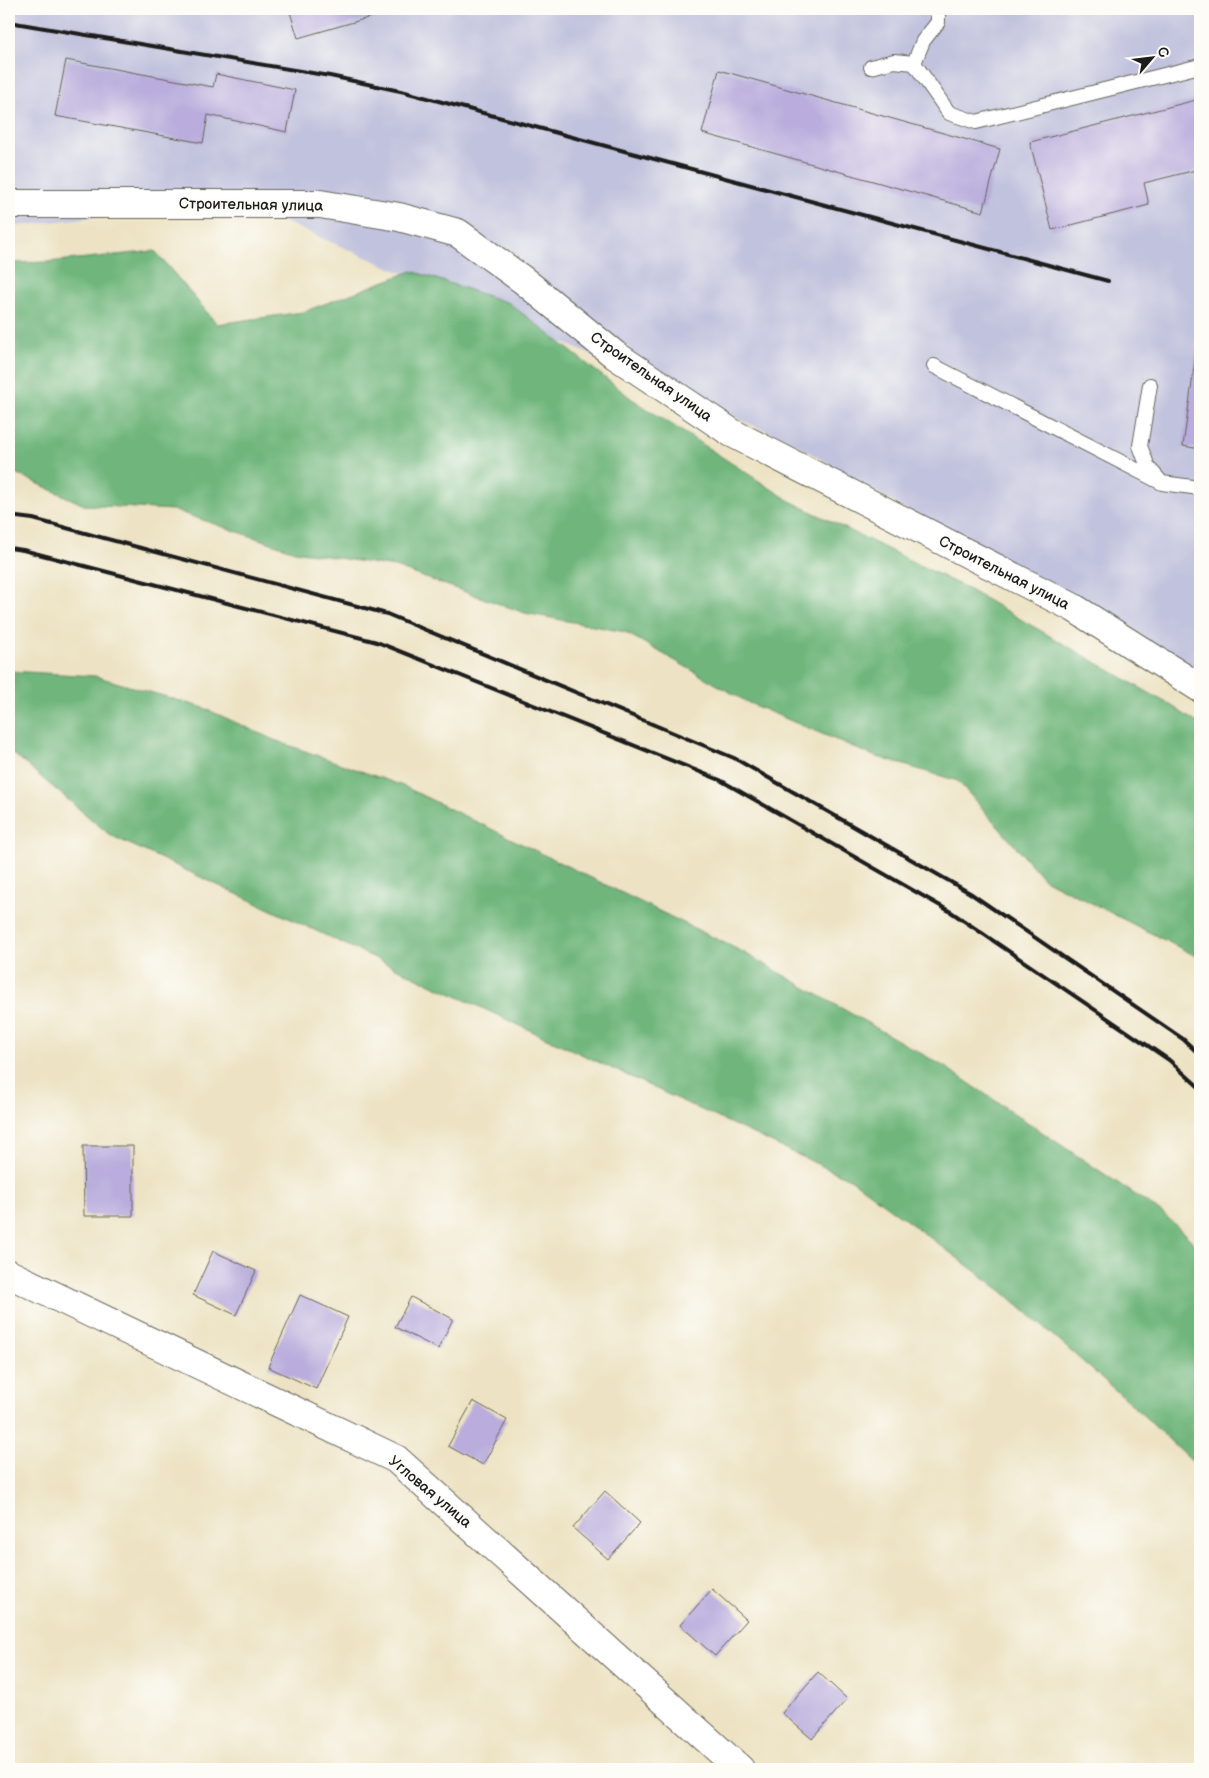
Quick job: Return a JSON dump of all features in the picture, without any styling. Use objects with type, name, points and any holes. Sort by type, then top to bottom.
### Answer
[{"type":"street","name":"Строительная улица","points":[[9,204],[320,204],[399,217],[458,233],[523,280],[615,355],[732,433],[1074,608],[1200,688]]},
{"type":"street","name":"Угловая улица","points":[[9,1274],[396,1459],[740,1769]]},
{"type":"lane","points":[[914,63],[922,42],[938,22],[938,9]]},
{"type":"lane","points":[[871,67],[894,61],[914,63],[949,113],[976,122],[1200,66]]},
{"type":"lane","points":[[934,366],[1162,483],[1200,488]]},
{"type":"lane","points":[[1150,385],[1140,446],[1148,467],[1162,483]]},
{"type":"shaded area","points":[[9,9],[1200,9],[1200,685],[792,442],[234,200],[9,227]]},
{"type":"green space","points":[[155,251],[217,324],[303,312],[412,271],[509,303],[632,399],[790,501],[966,588],[1172,706],[1200,725],[1200,958],[1044,879],[958,781],[874,756],[749,703],[625,632],[525,613],[395,567],[295,551],[173,510],[84,505],[9,470],[9,263],[48,262]]},
{"type":"green space","points":[[9,671],[95,676],[204,708],[274,740],[403,786],[741,951],[945,1067],[1164,1214],[1200,1249],[1200,1469],[1129,1402],[1002,1291],[852,1180],[110,835],[9,750]]},
{"type":"building","points":[[87,9],[114,9],[113,14]]},
{"type":"building","points":[[289,9],[399,9],[298,38]]},
{"type":"building","points":[[66,60],[213,87],[216,74],[295,90],[287,132],[208,115],[203,143],[55,116]]},
{"type":"building","points":[[719,70],[1000,149],[983,212],[702,133]]},
{"type":"building","points":[[1200,99],[1200,169],[1144,183],[1149,205],[1052,230],[1030,142]]},
{"type":"building","points":[[1200,333],[1200,449],[1183,446]]},
{"type":"building","points":[[83,1146],[133,1146],[133,1216],[84,1216]]},
{"type":"building","points":[[213,1251],[256,1271],[236,1315],[193,1295]]},
{"type":"building","points":[[300,1295],[348,1317],[316,1389],[268,1367]]},
{"type":"building","points":[[411,1297],[453,1319],[438,1349],[395,1327]]},
{"type":"building","points":[[473,1401],[507,1420],[483,1465],[448,1446]]},
{"type":"building","points":[[605,1491],[640,1523],[608,1559],[573,1528]]},
{"type":"building","points":[[712,1589],[747,1620],[715,1656],[680,1625]]},
{"type":"building","points":[[818,1672],[847,1699],[812,1739],[782,1713]]},
{"type":"railway","points":[[9,22],[330,76],[405,92],[1108,281]]},
{"type":"railway","points":[[9,516],[33,519],[387,614],[734,758],[970,893],[1183,1039],[1200,1055]]},
{"type":"railway","points":[[9,548],[23,550],[377,642],[720,780],[951,912],[1169,1060],[1200,1088]]}]
